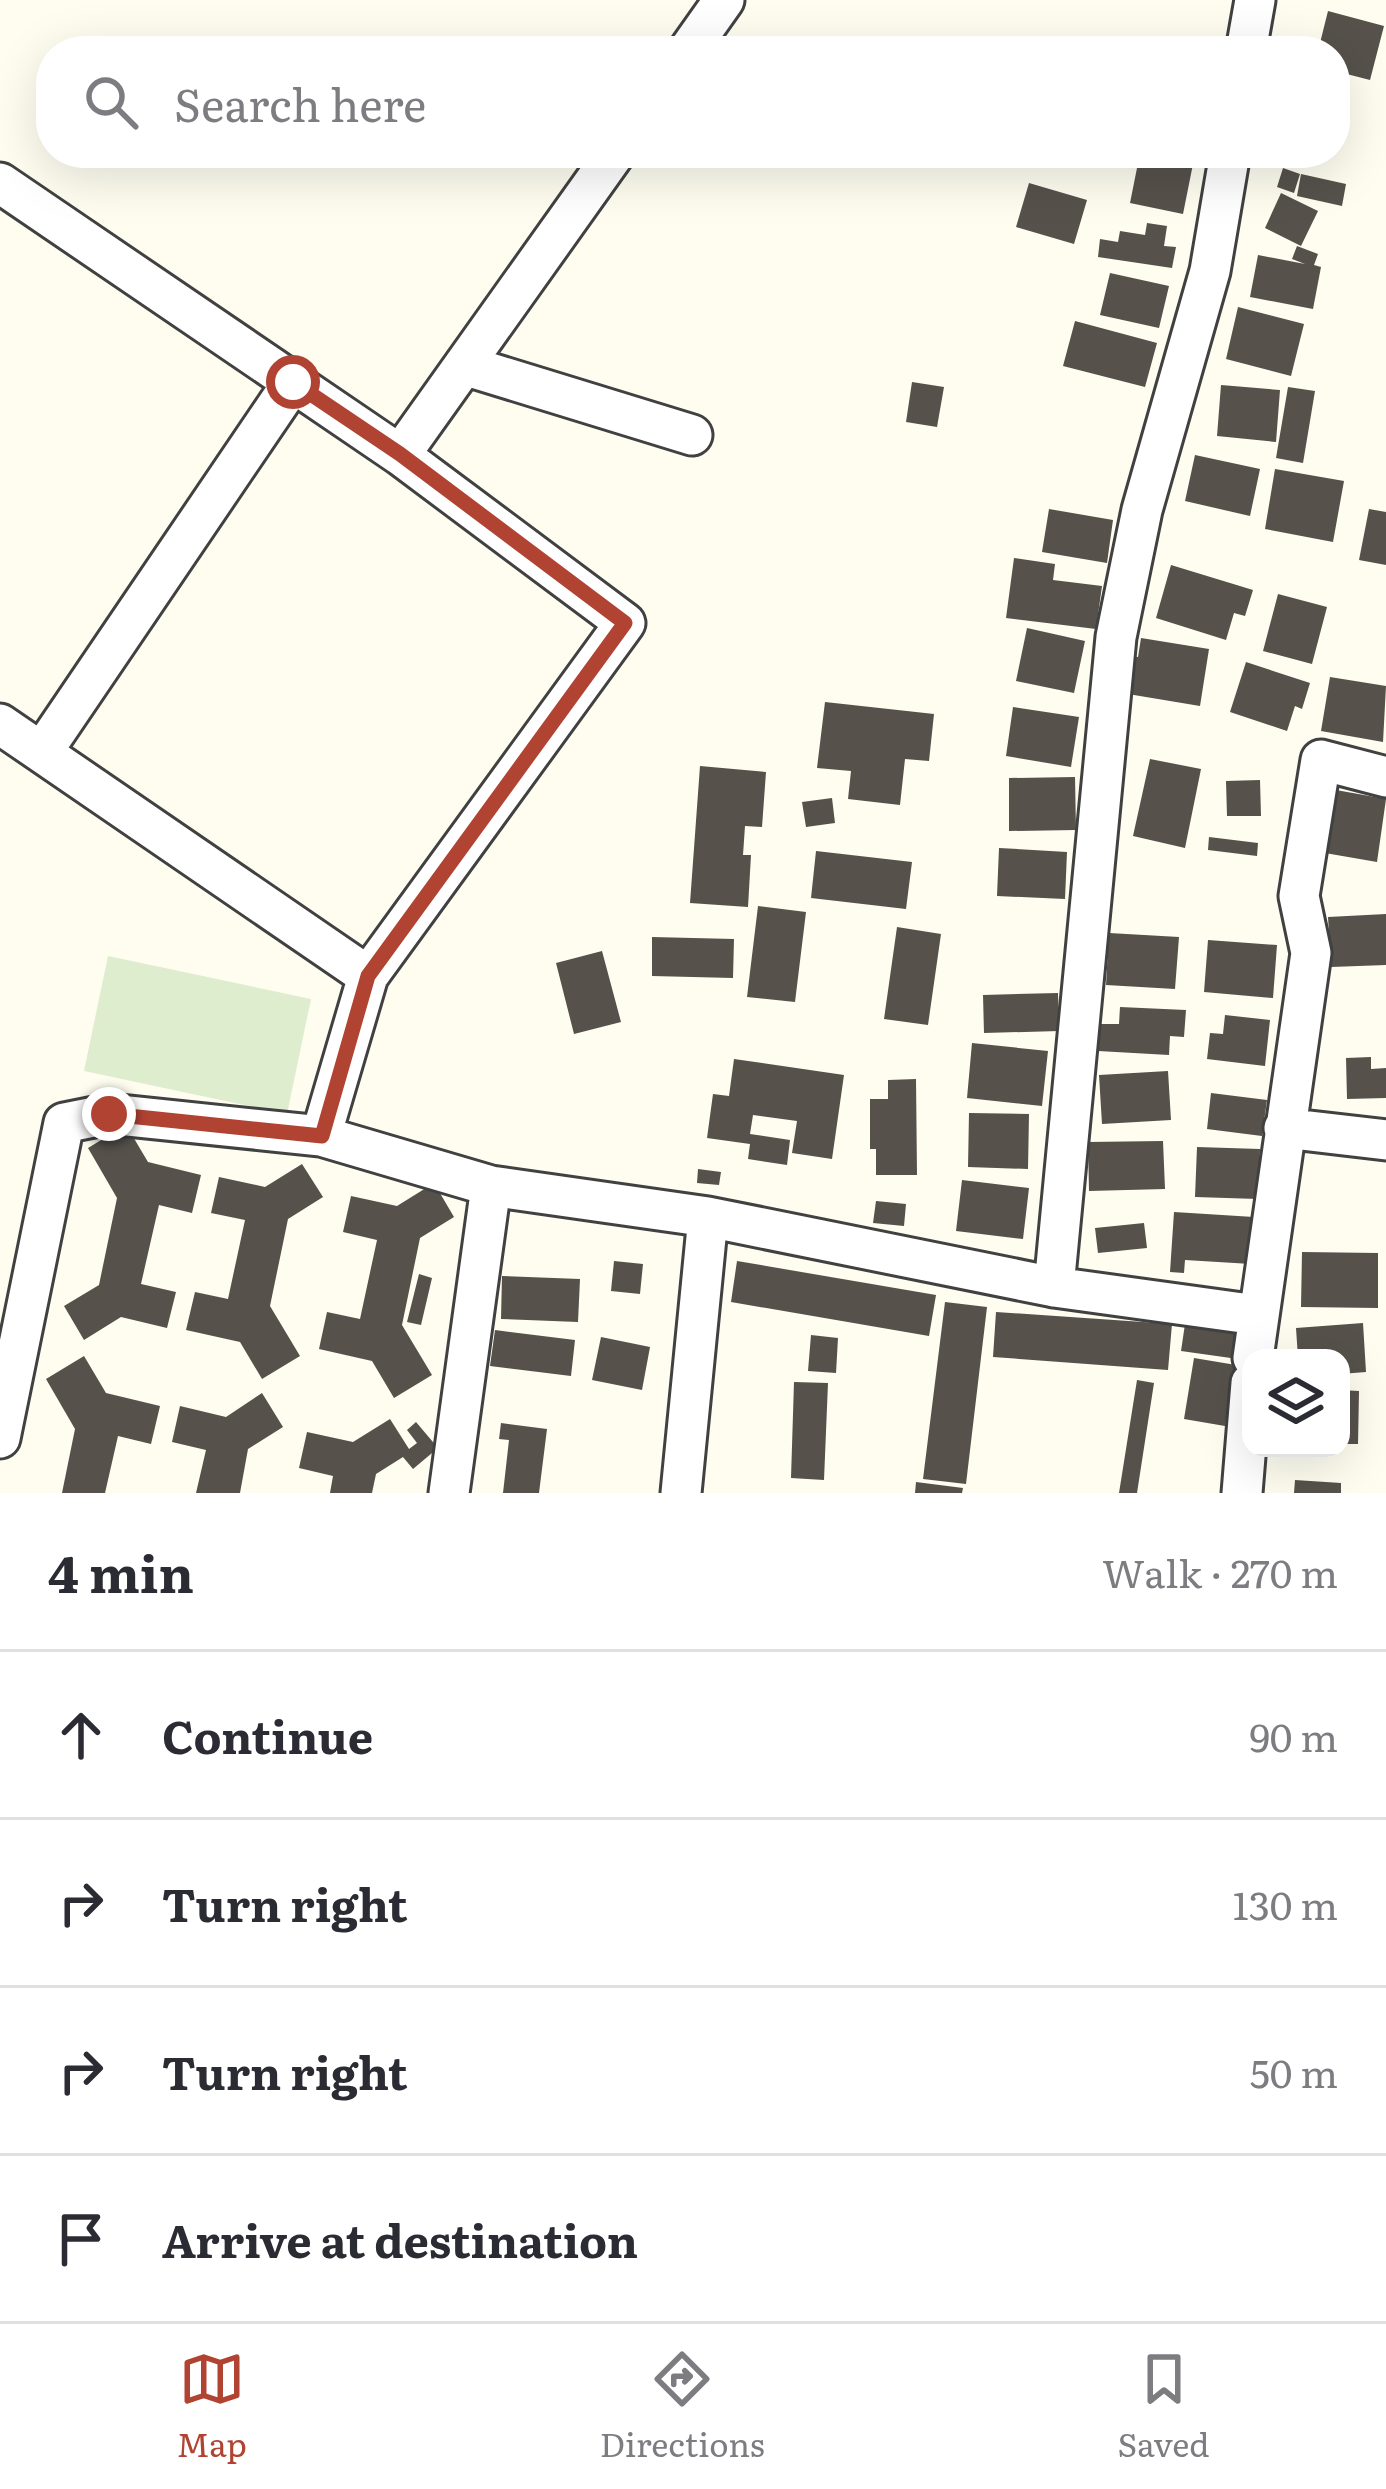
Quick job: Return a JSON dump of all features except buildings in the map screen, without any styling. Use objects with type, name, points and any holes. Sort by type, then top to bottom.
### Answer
[{"type":"street","points":[[699,36],[724,0]]},
{"type":"street","points":[[1249,36],[1255,0]]},
{"type":"street","points":[[400,454],[604,168]]},
{"type":"street","points":[[1054,1287],[1116,637],[1142,510],[1210,271],[1227,168]]},
{"type":"street","points":[[0,183],[400,454],[625,623],[368,976],[322,1136]]},
{"type":"street","points":[[464,365],[692,435]]},
{"type":"street","points":[[42,752],[293,382]]},
{"type":"street","points":[[0,724],[368,976]]},
{"type":"street","points":[[1254,1349],[1311,953],[1299,896],[1321,760],[1386,777]]},
{"type":"street","points":[[0,1438],[64,1123],[109,1114],[322,1136],[491,1186],[708,1217],[1054,1287],[1257,1315]]},
{"type":"street","points":[[1284,1129],[1386,1140]]},
{"type":"street","points":[[449,1493],[491,1186]]},
{"type":"street","points":[[681,1493],[708,1217]]},
{"type":"street","points":[[1242,1493],[1245,1457]]},
{"type":"green space","points":[[108,956],[311,999],[287,1114],[84,1071]]},
{"type":"route","points":[[109,1114],[322,1136],[368,976],[625,623],[400,454],[293,382]]}]
